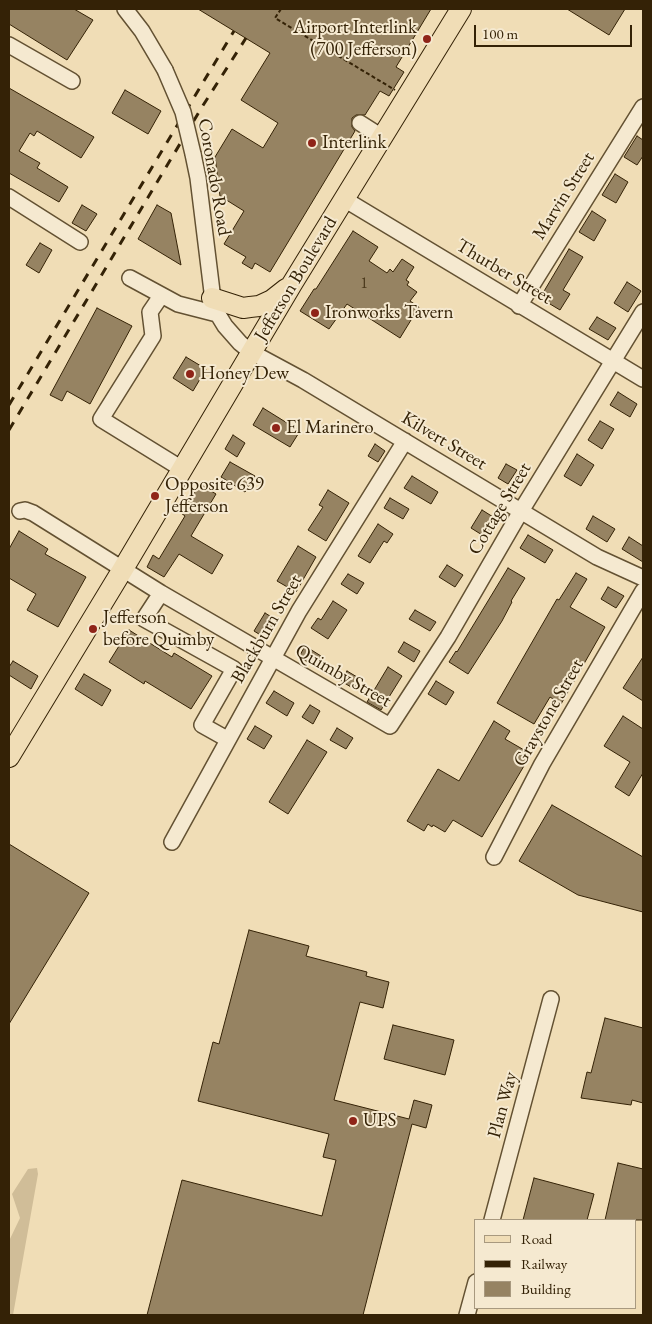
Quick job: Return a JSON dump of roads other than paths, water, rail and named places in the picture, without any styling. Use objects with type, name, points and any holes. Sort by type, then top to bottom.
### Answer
[{"type":"main road","name":"Jefferson Boulevard","points":[[9,757],[251,352],[459,10]]},
{"type":"main road","points":[[215,306],[243,308],[259,306],[272,300],[292,284]]},
{"type":"street","name":"Coronado Road","points":[[126,9],[142,31],[165,70],[183,112],[198,178],[215,306],[224,326],[240,344],[251,352]]},
{"type":"street","points":[[9,45],[72,82]]},
{"type":"street","name":"Marvin Street","points":[[519,306],[643,107]]},
{"type":"street","points":[[360,123],[382,137]]},
{"type":"street","points":[[9,197],[80,242]]},
{"type":"street","name":"Thurber Street","points":[[344,199],[643,379]]},
{"type":"street","points":[[130,278],[178,304],[215,306]]},
{"type":"street","points":[[161,296],[150,312],[153,336],[102,419],[182,468]]},
{"type":"street","name":"Cottage Street","points":[[390,726],[448,637],[521,510],[643,312]]},
{"type":"street","name":"Kilvert Street","points":[[251,352],[405,441],[597,557],[643,578]]},
{"type":"street","name":"Blackburn Street","points":[[172,842],[299,611],[405,441]]},
{"type":"street","name":"Quimby Street","points":[[20,511],[25,510],[33,513],[160,593],[390,726]]},
{"type":"street","name":"Graystone Street","points":[[494,857],[542,764],[643,591]]},
{"type":"street","points":[[160,593],[144,619],[234,669],[202,725],[227,740]]},
{"type":"street","name":"Plan Way","points":[[492,1219],[551,1000]]},
{"type":"street","points":[[467,1315],[474,1289]]},
{"type":"railway","points":[[9,405],[234,31]]},
{"type":"railway","points":[[9,430],[202,107],[246,38]]},
{"type":"place","name":"Airport Interlink (700 Jefferson)","points":[[427,39]]},
{"type":"place","name":"Interlink","points":[[312,143]]},
{"type":"place","name":"Ironworks Tavern","points":[[315,313]]},
{"type":"place","name":"Honey Dew","points":[[190,374]]},
{"type":"place","name":"El Marinero","points":[[276,428]]},
{"type":"place","name":"Opposite 639 Jefferson","points":[[155,496]]},
{"type":"place","name":"Jefferson before Quimby","points":[[93,629]]},
{"type":"place","name":"UPS","points":[[353,1121]]}]
